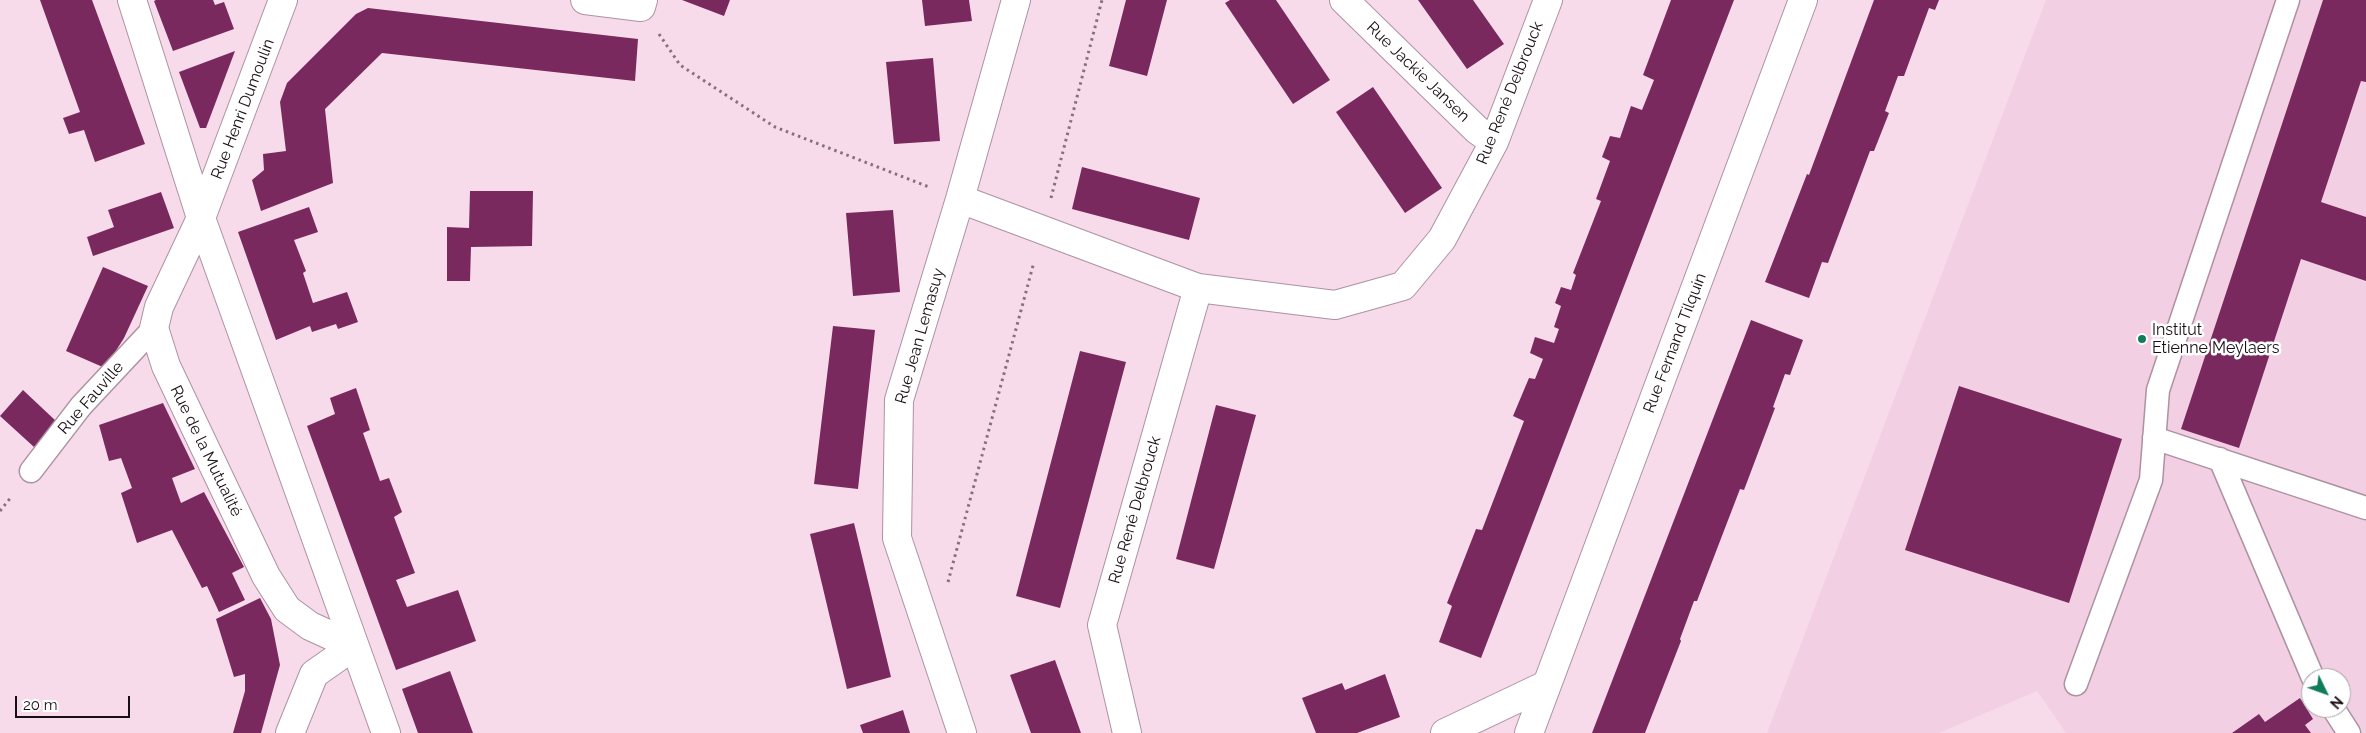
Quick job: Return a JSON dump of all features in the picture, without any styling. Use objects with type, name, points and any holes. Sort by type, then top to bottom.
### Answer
[{"type":"street","points":[[132,0],[201,218],[386,733]]},
{"type":"street","name":"Rue Henri Dumoulin","points":[[201,218],[283,0]]},
{"type":"street","points":[[586,0],[642,3]]},
{"type":"street","name":"Rue Jean Lemasuy","points":[[962,733],[897,538],[898,400],[960,199],[1016,0]]},
{"type":"street","name":"Rue Jackie Jansen","points":[[1344,0],[1477,130],[1494,142]]},
{"type":"street","name":"Rue René Delbrouck","points":[[960,199],[1198,288],[1335,306],[1402,286],[1442,238],[1494,142],[1548,0]]},
{"type":"street","name":"Rue Fernand Tilquin","points":[[1529,733],[1803,0]]},
{"type":"street","points":[[154,328],[159,307],[201,218]]},
{"type":"street","name":"Rue René Delbrouck","points":[[1126,733],[1102,625],[1198,288]]},
{"type":"street","name":"Rue de la Mutualité","points":[[154,328],[170,375],[266,576],[287,609],[310,626],[354,646]]},
{"type":"street","points":[[290,733],[314,674],[354,646]]},
{"type":"street","points":[[1445,733],[1546,685]]},
{"type":"lane","points":[[2076,684],[2151,480],[2158,390],[2288,0]]},
{"type":"lane","name":"Rue Fauville","points":[[31,471],[81,406],[154,328]]},
{"type":"lane","points":[[2154,438],[2366,508]]},
{"type":"lane","points":[[2220,460],[2309,668]]},
{"type":"lane","points":[[2339,718],[2349,733]]},
{"type":"path","points":[[928,630],[939,615],[1043,230],[1102,0]]},
{"type":"path","points":[[642,3],[680,66],[775,128],[960,199]]},
{"type":"shaded area","name":"Institut Etienne Meylaers","points":[[2046,0],[2366,0],[2366,733],[2066,733],[2037,691],[1939,733],[1767,733]]},
{"type":"building","points":[[40,0],[92,0],[145,144],[95,162],[84,130],[69,134],[63,118],[80,112]]},
{"type":"building","points":[[213,0],[215,5],[224,2],[234,29],[173,51],[154,1]]},
{"type":"building","points":[[682,0],[730,0],[724,16]]},
{"type":"building","points":[[922,0],[969,0],[972,21],[925,26]]},
{"type":"building","points":[[1126,0],[1167,0],[1147,76],[1109,66]]},
{"type":"building","points":[[1230,0],[1276,0],[1330,80],[1293,104],[1225,3]]},
{"type":"building","points":[[1418,0],[1473,0],[1504,44],[1467,69]]},
{"type":"building","points":[[1671,0],[1734,0],[1481,658],[1439,642],[1452,606],[1447,603],[1476,529],[1482,530],[1524,421],[1513,416],[1529,378],[1535,379],[1543,359],[1530,353],[1535,337],[1554,343],[1559,329],[1554,327],[1561,306],[1555,303],[1561,287],[1571,290],[1576,275],[1573,273],[1601,201],[1596,199],[1610,161],[1602,157],[1610,136],[1620,138],[1631,106],[1642,110],[1654,80],[1643,75]]},
{"type":"building","points":[[1874,0],[1939,0],[1935,10],[1929,8],[1904,76],[1898,76],[1885,111],[1889,113],[1874,151],[1870,151],[1828,263],[1822,262],[1809,298],[1765,282],[1807,174],[1809,175]]},
{"type":"building","points":[[2323,0],[2366,0],[2366,82],[2361,81],[2321,202],[2366,217],[2366,281],[2301,259],[2239,448],[2181,429]]},
{"type":"building","points":[[368,8],[638,39],[635,81],[382,53],[325,109],[333,183],[261,211],[252,180],[264,170],[263,154],[286,151],[280,102],[287,83],[356,14]]},
{"type":"building","points":[[235,51],[206,128],[200,128],[179,72]]},
{"type":"building","points":[[933,58],[940,141],[894,144],[886,62]]},
{"type":"building","points":[[1373,87],[1442,188],[1405,213],[1336,112]]},
{"type":"building","points":[[1082,167],[1200,198],[1189,240],[1072,209]]},
{"type":"building","points":[[470,191],[533,191],[532,246],[471,247],[470,281],[447,281],[447,227],[469,228]]},
{"type":"building","points":[[161,192],[174,228],[93,256],[87,237],[114,227],[108,210]]},
{"type":"building","points":[[309,207],[318,232],[294,240],[306,271],[303,273],[313,303],[347,292],[358,322],[338,329],[336,324],[312,332],[310,326],[276,340],[238,232]]},
{"type":"building","points":[[893,210],[900,292],[853,296],[846,213]]},
{"type":"building","points":[[103,267],[148,286],[124,338],[105,368],[66,351]]},
{"type":"building","points":[[1751,320],[1803,340],[1790,375],[1785,374],[1773,407],[1775,408],[1744,490],[1740,489],[1697,601],[1694,601],[1680,639],[1681,641],[1645,733],[1592,733]]},
{"type":"building","points":[[833,326],[875,330],[858,489],[814,484]]},
{"type":"building","points":[[1080,351],[1126,362],[1060,608],[1016,596]]},
{"type":"building","points":[[1959,386],[2122,439],[2069,603],[1905,550]]},
{"type":"building","points":[[356,388],[370,430],[363,433],[380,481],[389,478],[402,512],[394,517],[415,573],[396,580],[407,607],[458,590],[476,641],[396,670],[307,426],[335,414],[330,398]]},
{"type":"building","points":[[23,390],[57,422],[34,447],[0,416]]},
{"type":"building","points":[[163,403],[195,469],[172,478],[181,503],[204,492],[244,567],[232,573],[245,600],[219,612],[207,586],[202,588],[172,530],[137,543],[121,493],[132,488],[121,458],[109,461],[99,425]]},
{"type":"building","points":[[1216,405],[1256,415],[1214,569],[1176,559]]},
{"type":"building","points":[[854,523],[891,677],[847,689],[810,534]]},
{"type":"building","points":[[260,598],[271,619],[280,665],[261,733],[233,733],[245,691],[245,674],[234,677],[216,619]]},
{"type":"building","points":[[1055,660],[1081,733],[1031,733],[1010,675]]},
{"type":"building","points":[[450,671],[473,733],[418,733],[402,689]]},
{"type":"building","points":[[1385,674],[1400,717],[1357,733],[1316,733],[1302,698],[1342,683],[1345,690]]},
{"type":"building","points":[[2300,698],[2301,718],[2313,719],[2305,725],[2311,733],[2232,733],[2259,714],[2265,722]]},
{"type":"building","points":[[903,710],[910,733],[863,733],[860,725]]},
{"type":"place","name":"Institut Etienne Meylaers","points":[[2142,339]]}]
